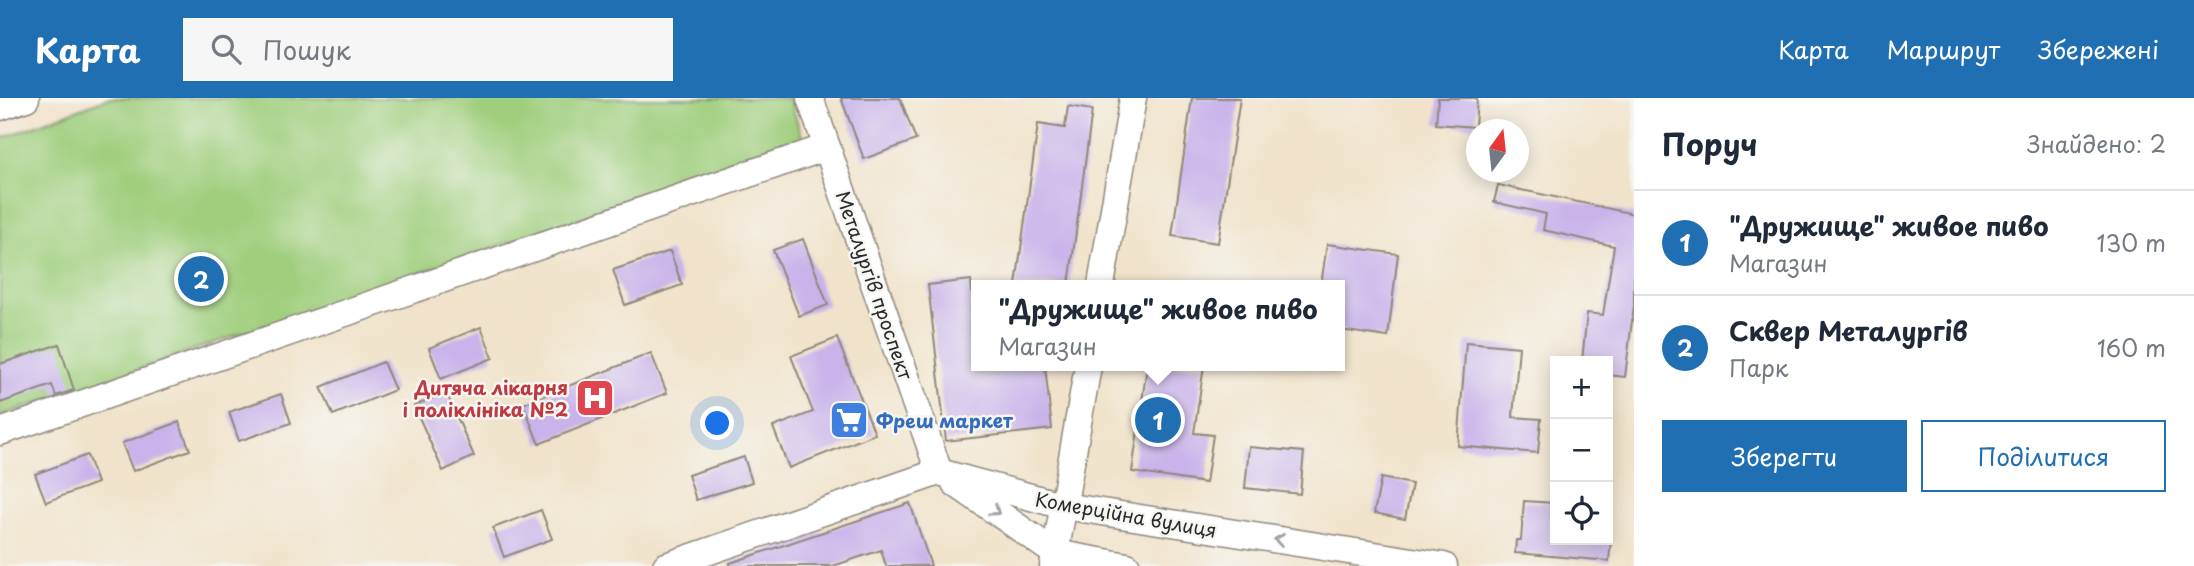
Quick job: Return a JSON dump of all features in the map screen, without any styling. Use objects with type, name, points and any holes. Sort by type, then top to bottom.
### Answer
[{"type":"street","points":[[0,107],[26,98]]},
{"type":"street","name":"Металургів проспект","points":[[810,98],[939,472]]},
{"type":"street","points":[[1102,280],[1133,98]]},
{"type":"street","points":[[0,432],[827,147]]},
{"type":"street","points":[[1054,560],[1087,371]]},
{"type":"street","points":[[666,566],[939,472]]},
{"type":"street","name":"Комерційна вулиця","points":[[939,472],[1063,506],[1444,566]]},
{"type":"street","name":"Комерційна вулиця","points":[[939,472],[1054,560],[1127,566]]},
{"type":"green space","points":[[108,98],[789,98],[804,142],[0,416],[0,139]]},
{"type":"building","points":[[841,98],[900,98],[916,140],[864,159]]},
{"type":"building","points":[[1192,98],[1240,98],[1218,243],[1172,236]]},
{"type":"building","points":[[1438,98],[1477,98],[1476,119],[1466,119],[1466,126],[1436,124]]},
{"type":"building","points":[[1068,106],[1092,110],[1070,280],[1017,280],[1038,124],[1065,128]]},
{"type":"building","points":[[1498,185],[1634,214],[1634,305],[1625,377],[1613,376],[1613,356],[1583,356],[1587,313],[1603,315],[1614,246],[1543,230],[1546,214],[1494,202]]},
{"type":"building","points":[[803,239],[828,305],[799,316],[773,250]]},
{"type":"building","points":[[1327,244],[1398,254],[1388,337],[1345,331],[1345,280],[1322,280]]},
{"type":"building","points":[[670,251],[682,285],[625,305],[613,270]]},
{"type":"building","points":[[971,280],[971,371],[1046,371],[1052,429],[946,441],[928,285]]},
{"type":"building","points":[[481,327],[493,358],[441,379],[429,348]]},
{"type":"building","points":[[837,338],[875,434],[789,468],[773,427],[813,412],[791,356]]},
{"type":"building","points":[[1466,342],[1519,347],[1513,417],[1541,419],[1538,453],[1458,446]]},
{"type":"building","points":[[59,344],[74,390],[56,396],[52,385],[0,403],[0,364]]},
{"type":"building","name":"Дитяча лікарня і поліклініка №2","points":[[651,353],[667,393],[539,444],[523,404]]},
{"type":"building","points":[[383,362],[395,390],[333,415],[321,387]]},
{"type":"building","points":[[1146,371],[1203,371],[1194,433],[1213,435],[1206,483],[1132,472]]},
{"type":"building","points":[[446,392],[474,456],[443,471],[414,406]]},
{"type":"building","points":[[281,394],[291,423],[239,441],[229,412]]},
{"type":"building","points":[[179,422],[190,450],[133,471],[122,443]]},
{"type":"building","points":[[1249,447],[1304,452],[1300,494],[1245,488]]},
{"type":"building","points":[[87,455],[97,483],[46,502],[35,474]]},
{"type":"building","points":[[744,457],[752,482],[696,500],[688,475]]},
{"type":"building","points":[[1381,478],[1412,484],[1405,519],[1374,513]]},
{"type":"building","points":[[1524,501],[1550,503],[1550,545],[1611,545],[1609,561],[1515,553],[1516,540],[1521,540]]},
{"type":"building","points":[[910,503],[931,566],[886,566],[881,550],[833,566],[730,566],[730,563]]},
{"type":"building","points":[[541,510],[552,539],[504,557],[493,528]]},
{"type":"place","name":"Сквер Металургів","points":[[201,279]]},
{"type":"place","name":"Дитяча лікарня і поліклініка №2","points":[[595,398]]},
{"type":"place","name":"Фреш маркет","points":[[849,420]]},
{"type":"place","name":"\"Дружище\" живое пиво","points":[[1158,420]]}]
